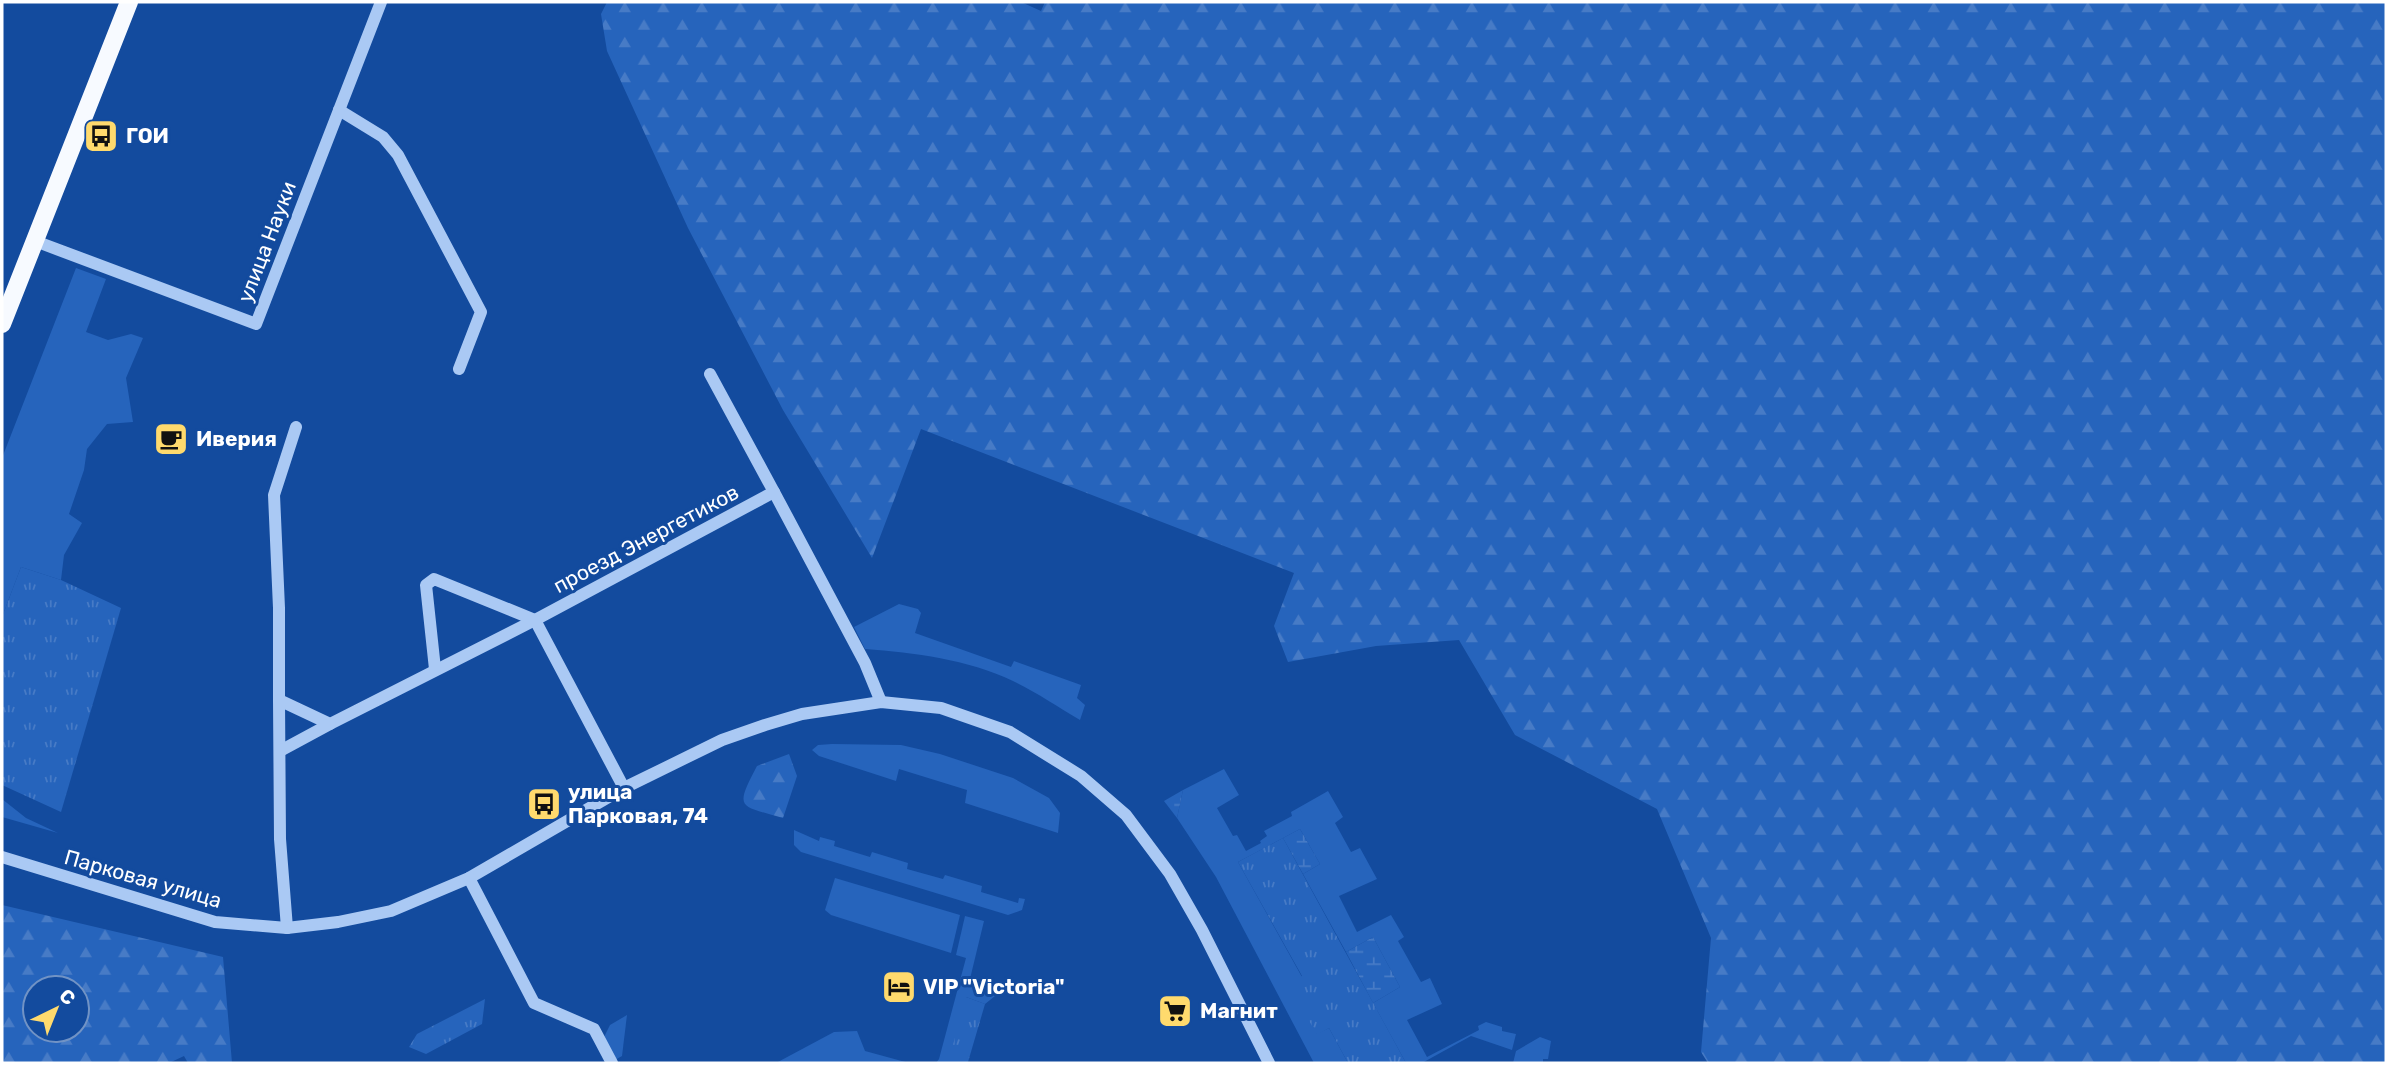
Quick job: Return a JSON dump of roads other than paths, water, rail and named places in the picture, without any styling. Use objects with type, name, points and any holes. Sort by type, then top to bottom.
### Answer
[{"type":"main road","points":[[2,324],[129,2]]},
{"type":"street","name":"улица Науки","points":[[35,241],[256,324],[381,2]]},
{"type":"street","points":[[339,110],[383,137],[398,155],[481,312],[459,369]]},
{"type":"street","points":[[710,374],[865,663],[881,702]]},
{"type":"street","points":[[287,928],[280,839],[279,608],[274,495],[296,427]]},
{"type":"street","name":"проезд Энергетиков","points":[[280,751],[435,669],[535,620],[774,492]]},
{"type":"street","points":[[435,669],[426,585],[434,579],[535,620],[624,788]]},
{"type":"street","points":[[279,700],[330,724]]},
{"type":"street","name":"Парковая улица","points":[[2,857],[215,922],[287,928],[338,922],[391,911],[469,878],[624,788],[722,740],[765,724],[802,714],[881,702],[941,708],[1010,732],[1081,776],[1126,815],[1170,874],[1202,930],[1269,1063]]},
{"type":"street","points":[[469,878],[534,1003],[594,1029],[612,1063]]},
{"type":"place","name":"ГОИ","points":[[101,136]]},
{"type":"place","name":"Иверия","points":[[171,439]]},
{"type":"place","name":"улица Парковая, 74","points":[[544,804]]},
{"type":"place","name":"VIP \"Victoria\"","points":[[899,987]]},
{"type":"place","name":"Магнит","points":[[1175,1011]]}]
